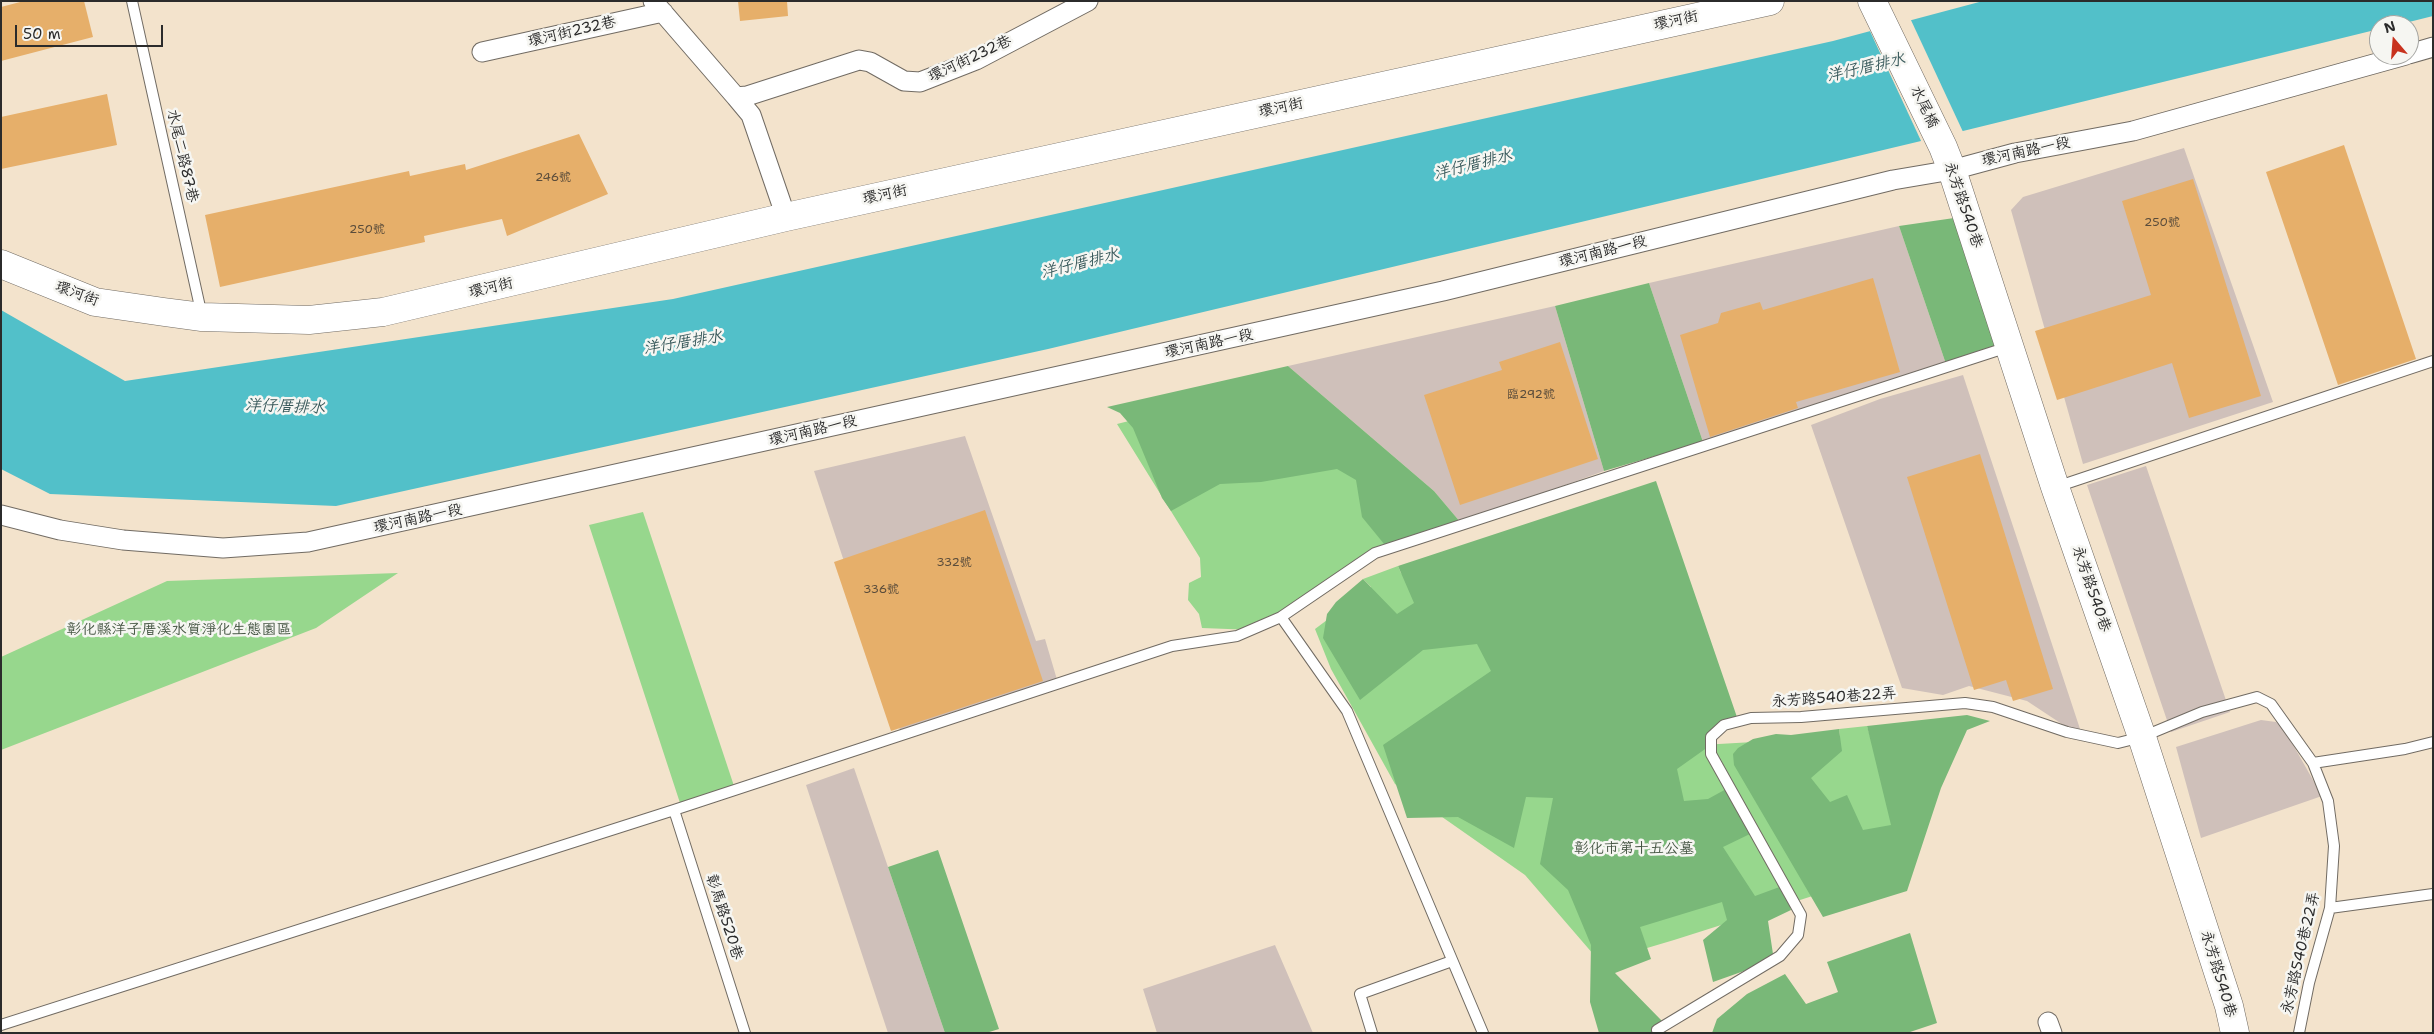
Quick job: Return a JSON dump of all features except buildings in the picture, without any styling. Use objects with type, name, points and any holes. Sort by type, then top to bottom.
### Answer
[{"type":"street","name":"環河街232巷","points":[[736,97],[747,96],[859,60],[870,62],[904,81],[920,82],[976,60],[1088,1]]},
{"type":"street","name":"環河街","points":[[1,264],[94,302],[202,317],[309,320],[383,312],[786,217],[1770,1]]},
{"type":"street","name":"環河街232巷","points":[[482,52],[658,6],[750,115],[786,217]]},
{"type":"street","name":"水尾橋","points":[[1875,7],[1948,158]]},
{"type":"street","name":"環河南路一段","points":[[2419,52],[2433,48]]},
{"type":"street","name":"環河南路一段","points":[[1,515],[60,530],[123,540],[223,548],[308,542],[1299,325],[1893,180],[1948,158],[2014,152],[2133,131],[2371,65]]},
{"type":"street","name":"永芳路540巷","points":[[1948,158],[2055,487],[2142,737],[2229,1006],[2235,1033]]},
{"type":"lane","name":"水尾二路87巷","points":[[132,1],[202,317]]},
{"type":"lane","points":[[1,1025],[674,810],[1172,646],[1237,636],[1281,618],[1375,553],[2010,346]]},
{"type":"lane","points":[[2055,487],[2433,361]]},
{"type":"lane","points":[[1281,618],[1347,711],[1482,1033]]},
{"type":"lane","name":"永芳路540巷22弄","points":[[1658,1033],[1658,1030],[1665,1025],[1780,956],[1798,935],[1801,915],[1712,754],[1711,737],[1724,725],[1751,718],[1801,717],[1965,703],[1993,707],[2067,732],[2118,743],[2142,737],[2202,712],[2257,697],[2272,704],[2313,763],[2328,800],[2334,846],[2330,908],[2309,983],[2299,1033]]},
{"type":"lane","points":[[2313,763],[2405,749],[2433,742]]},
{"type":"lane","name":"彰馬路520巷","points":[[674,810],[745,1033]]},
{"type":"lane","points":[[2330,908],[2433,894]]},
{"type":"lane","points":[[1372,1033],[1360,994],[1452,961]]},
{"type":"shaded area","points":[[2184,148],[2273,402],[2083,464],[2011,210],[2023,197]]},
{"type":"shaded area","points":[[1899,226],[1946,364],[1703,442],[1649,283]]},
{"type":"shaded area","points":[[1555,306],[1604,471],[1461,523],[1434,491],[1288,366]]},
{"type":"shaded area","points":[[1963,375],[2083,738],[2027,701],[1969,686],[1943,695],[1902,688],[1811,425],[1880,399]]},
{"type":"shaded area","points":[[965,436],[1036,641],[1045,639],[1058,683],[901,733],[814,471]]},
{"type":"shaded area","points":[[2146,466],[2230,712],[2171,732],[2087,485]]},
{"type":"shaded area","points":[[2261,720],[2276,722],[2283,727],[2322,796],[2201,838],[2176,747]]},
{"type":"shaded area","points":[[854,768],[945,1033],[888,1033],[806,785]]},
{"type":"shaded area","points":[[1275,945],[1313,1033],[1157,1033],[1143,989]]},
{"type":"green space","points":[[1961,217],[2003,343],[1946,364],[1899,226]]},
{"type":"green space","points":[[1649,283],[1703,442],[1604,471],[1555,306]]},
{"type":"green space","points":[[1288,366],[1434,491],[1461,523],[1389,550],[1362,517],[1356,480],[1337,469],[1261,482],[1220,484],[1171,511],[1162,498],[1133,428],[1120,413],[1107,407]]},
{"type":"green space","points":[[1284,382],[1430,522],[1384,543],[1389,550],[1286,620],[1254,630],[1202,628],[1199,614],[1188,600],[1189,583],[1201,577],[1200,558],[1117,424]]},
{"type":"green space","points":[[1656,481],[1739,723],[1711,735],[1708,747],[1677,769],[1684,801],[1708,799],[1728,788],[1752,833],[1723,847],[1755,896],[1785,885],[1791,910],[1768,921],[1773,954],[1761,965],[1713,982],[1703,940],[1727,920],[1722,902],[1640,927],[1651,959],[1615,973],[1662,1021],[1651,1033],[1599,1033],[1590,1002],[1591,945],[1568,890],[1540,864],[1553,798],[1526,797],[1514,848],[1458,817],[1407,818],[1383,745],[1491,671],[1477,644],[1423,650],[1360,700],[1323,638],[1327,614],[1336,602],[1363,579],[1397,614],[1414,603],[1398,566]]},
{"type":"green space","points":[[643,512],[734,786],[680,803],[589,525]]},
{"type":"green space","name":"彰化市第十五公墓","points":[[1398,566],[1401,573],[1615,750],[1840,737],[1839,729],[1867,726],[1870,736],[1945,732],[1885,873],[1600,962],[1525,875],[1395,784],[1331,669],[1315,629],[1371,587],[1363,579]]},
{"type":"green space","name":"彰化縣洋子厝溪水質淨化生態園區","points":[[398,573],[316,628],[1,750],[1,657],[167,581]]},
{"type":"green space","points":[[1967,715],[1990,721],[1967,730],[1941,788],[1907,891],[1823,917],[1734,765],[1733,754],[1738,748],[1753,739],[1776,734],[1791,735],[1839,729],[1842,751],[1811,778],[1830,802],[1847,795],[1863,830],[1891,825],[1867,726]]},
{"type":"green space","points":[[938,850],[999,1029],[986,1033],[945,1033],[888,867]]},
{"type":"green space","points":[[1910,933],[1937,1023],[1907,1033],[1712,1033],[1717,1019],[1747,994],[1785,974],[1806,1004],[1838,992],[1827,962]]},
{"type":"water","name":"洋仔厝排水","points":[[1983,1],[2433,1],[2433,16],[2419,20],[2419,15],[2369,15],[2369,31],[1963,131],[1048,349],[336,506],[50,494],[1,469],[1,310],[125,381],[673,299],[1833,41]]},
{"type":"pier","points":[[1910,18],[1964,134],[1922,143],[1869,29]]}]
